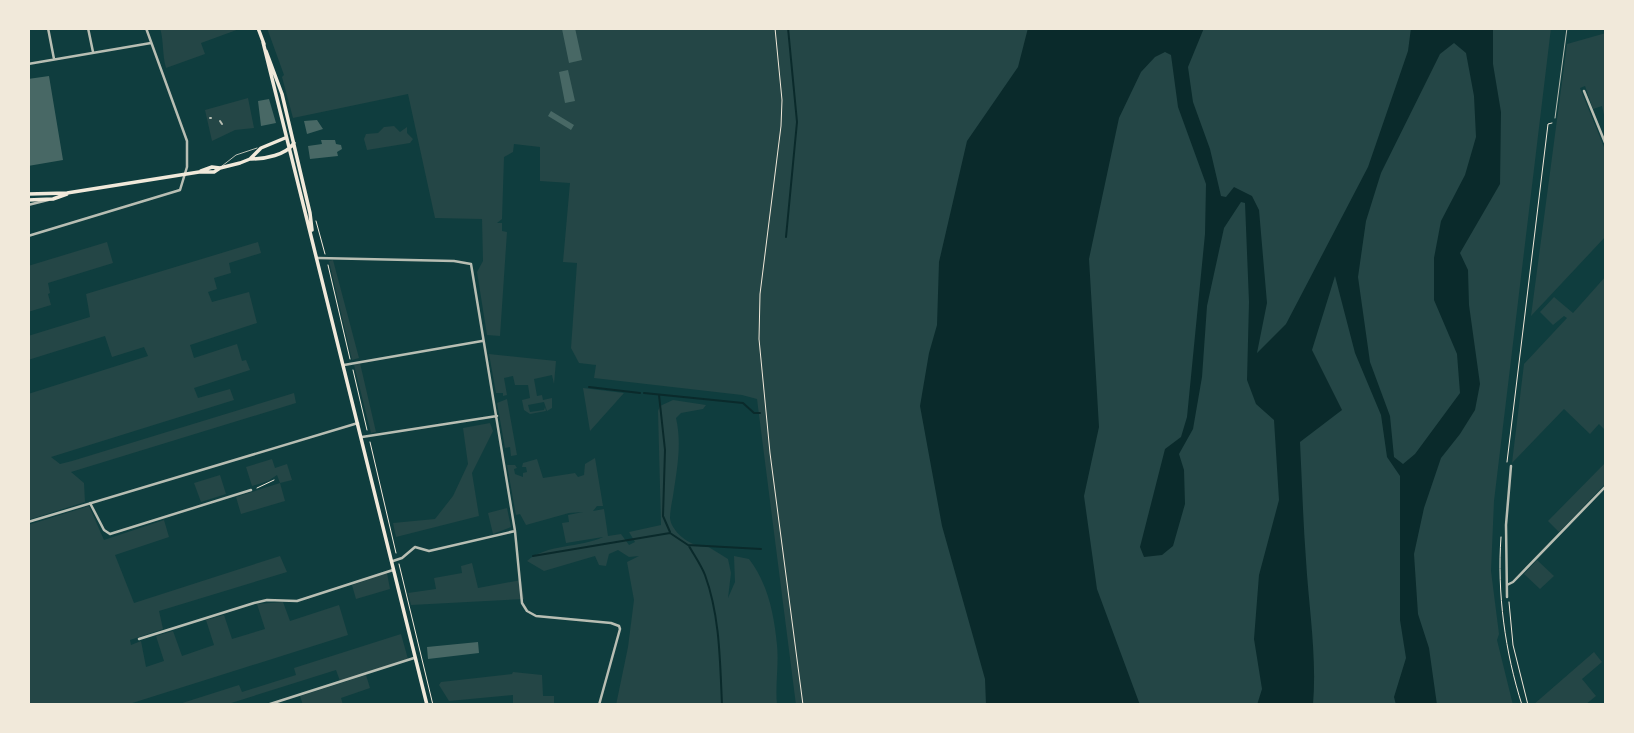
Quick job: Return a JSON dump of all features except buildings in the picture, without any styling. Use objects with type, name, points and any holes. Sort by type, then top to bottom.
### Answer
[{"type":"main road","points":[[258,28],[282,94],[310,213],[312,235]]},
{"type":"main road","points":[[263,42],[427,705]]},
{"type":"main road","points":[[285,138],[293,143]]},
{"type":"main road","points":[[250,159],[261,148],[285,138]]},
{"type":"main road","points":[[28,202],[185,174],[210,173],[250,159],[261,159],[289,150],[293,143]]},
{"type":"main road","points":[[28,194],[67,194]]},
{"type":"street","points":[[48,28],[54,59]]},
{"type":"street","points":[[88,28],[93,53]]},
{"type":"street","points":[[28,236],[180,190],[185,174],[187,141],[146,28]]},
{"type":"street","points":[[28,64],[151,43]]},
{"type":"street","points":[[1584,90],[1606,145]]},
{"type":"street","points":[[318,258],[454,261],[471,264],[515,531],[522,603],[527,611],[536,616],[619,626],[600,705]]},
{"type":"street","points":[[344,365],[483,340]]},
{"type":"street","points":[[362,437],[497,416]]},
{"type":"street","points":[[28,522],[358,423]]},
{"type":"street","points":[[1507,597],[1506,524],[1511,466]]},
{"type":"street","points":[[1507,585],[1513,582],[1606,486]]},
{"type":"street","points":[[90,503],[104,530],[110,534],[251,490]]},
{"type":"street","points":[[391,561],[398,560],[415,547],[429,551],[515,531]]},
{"type":"street","points":[[139,639],[254,603],[267,600],[297,601],[393,570]]},
{"type":"street","points":[[267,705],[415,658]]},
{"type":"lane","points":[[1555,118],[1567,28]]},
{"type":"lane","points":[[220,168],[227,160],[244,151],[254,147],[261,148]]},
{"type":"path","points":[[775,28],[782,100],[781,126],[760,294],[760,340],[770,453],[803,705]]},
{"type":"path","points":[[1507,463],[1548,124],[1555,118]]},
{"type":"path","points":[[315,215],[326,257]]},
{"type":"path","points":[[328,267],[433,705]]},
{"type":"path","points":[[251,490],[274,480]]},
{"type":"path","points":[[1502,536],[1500,582],[1507,644],[1522,705]]},
{"type":"path","points":[[1507,597],[1513,645],[1528,705]]},
{"type":"shaded area","points":[[160,28],[242,28],[201,43],[205,54],[166,68]]},
{"type":"shaded area","points":[[267,28],[1551,28],[1494,501],[1491,571],[1499,634],[1497,640],[1513,705],[796,705],[757,399],[594,378],[596,365],[579,363],[571,348],[577,263],[563,262],[570,183],[540,181],[540,147],[514,144],[513,152],[504,157],[502,219],[497,223],[502,223],[502,231],[507,232],[500,336],[487,335],[477,272],[483,261],[482,219],[435,218],[408,94],[293,118],[282,77],[284,75]]},
{"type":"shaded area","points":[[1028,28],[1204,28],[1188,67],[1193,102],[1210,149],[1221,196],[1226,197],[1234,187],[1252,196],[1259,210],[1267,303],[1257,353],[1286,324],[1368,167],[1408,51],[1411,28],[1493,28],[1493,64],[1501,112],[1500,184],[1460,253],[1468,270],[1469,305],[1480,384],[1475,410],[1441,458],[1424,508],[1414,554],[1418,614],[1429,648],[1437,705],[1396,705],[1394,697],[1406,658],[1400,620],[1400,476],[1387,457],[1381,415],[1355,353],[1335,276],[1312,350],[1342,410],[1300,442],[1313,650],[1313,705],[1257,705],[1262,689],[1254,639],[1259,575],[1279,500],[1274,420],[1256,404],[1247,380],[1249,302],[1245,203],[1241,202],[1224,228],[1207,306],[1202,377],[1193,429],[1179,454],[1184,470],[1185,504],[1173,546],[1162,555],[1144,557],[1140,547],[1165,449],[1181,437],[1187,417],[1205,234],[1206,184],[1178,107],[1171,55],[1165,52],[1155,57],[1141,72],[1119,118],[1089,259],[1099,427],[1084,496],[1097,589],[1140,705],[986,705],[985,679],[942,526],[920,406],[937,325],[939,262],[967,141],[1018,67]],"holes":[[[1454,43],[1466,53],[1474,96],[1476,137],[1465,175],[1441,221],[1434,258],[1434,300],[1457,354],[1460,393],[1415,454],[1403,464],[1394,457],[1390,416],[1370,362],[1358,277],[1366,221],[1381,173],[1440,54]]]},
{"type":"shaded area","points":[[1606,33],[1606,124],[1602,106],[1593,109],[1585,86],[1580,88],[1606,152],[1606,236],[1531,316],[1567,44]]},
{"type":"shaded area","points":[[248,98],[254,128],[235,130],[212,141],[205,110]]},
{"type":"shaded area","points":[[394,126],[400,132],[407,127],[407,133],[413,139],[410,143],[367,150],[364,139],[366,134],[378,133],[384,127]]},
{"type":"shaded area","points":[[107,242],[113,263],[48,283],[51,305],[28,312],[28,266]]},
{"type":"shaded area","points":[[258,242],[261,253],[229,263],[231,273],[214,278],[217,289],[208,292],[212,302],[249,292],[257,323],[190,345],[194,358],[237,344],[242,361],[246,360],[250,370],[194,388],[198,398],[230,389],[234,400],[51,457],[60,464],[72,461],[294,393],[296,403],[71,472],[84,483],[85,502],[28,520],[28,394],[148,356],[144,347],[112,357],[105,336],[28,360],[28,336],[90,317],[86,294]]},
{"type":"shaded area","points":[[333,260],[359,358],[352,360],[329,261]]},
{"type":"shaded area","points":[[1606,276],[1606,431],[1599,424],[1590,434],[1564,409],[1512,463],[1524,364],[1567,318],[1564,316],[1553,325],[1540,312],[1554,297],[1573,313]]},
{"type":"shaded area","points":[[489,354],[556,361],[554,384],[552,375],[534,379],[537,396],[542,395],[543,400],[552,398],[552,408],[547,411],[544,402],[528,405],[530,412],[544,410],[545,407],[546,411],[530,414],[524,410],[522,400],[530,398],[528,385],[515,385],[513,376],[504,378],[507,395],[496,393]]},
{"type":"shaded area","points":[[360,363],[376,432],[371,433],[354,365]]},
{"type":"shaded area","points":[[583,388],[624,393],[590,431]]},
{"type":"shaded area","points":[[507,399],[517,455],[511,456],[510,447],[505,448],[497,403]]},
{"type":"shaded area","points":[[673,400],[706,405],[703,409],[681,413],[676,418],[679,447],[670,512],[671,523],[678,534],[689,542],[707,546],[728,559],[731,573],[728,598],[735,582],[734,556],[749,559],[756,569],[769,600],[774,622],[777,705],[616,705],[634,600],[627,562],[639,556],[629,557],[618,550],[609,554],[606,566],[599,565],[595,556],[544,571],[527,561],[553,549],[603,537],[566,543],[562,523],[569,522],[568,515],[583,512],[569,513],[526,525],[520,514],[516,515],[507,465],[515,465],[515,474],[523,477],[523,473],[527,472],[526,467],[522,467],[523,463],[537,459],[543,478],[575,473],[578,477],[584,475],[585,464],[595,458],[603,506],[597,506],[593,511],[604,509],[608,536],[621,534],[629,545],[635,542],[629,532],[661,525],[658,411],[660,406]]},
{"type":"shaded area","points":[[490,423],[493,431],[472,473],[479,516],[396,537],[393,523],[435,519],[453,496],[468,464],[463,428]]},
{"type":"shaded area","points":[[272,459],[275,468],[287,464],[292,480],[280,483],[277,475],[252,486],[246,467]]},
{"type":"shaded area","points":[[1606,462],[1606,483],[1559,532],[1548,521]]},
{"type":"shaded area","points":[[220,475],[226,494],[201,502],[194,483]]},
{"type":"shaded area","points":[[280,483],[285,501],[241,514],[236,497]]},
{"type":"shaded area","points":[[89,506],[104,540],[164,520],[169,537],[115,555],[134,603],[280,556],[287,572],[159,611],[163,629],[130,640],[131,645],[141,641],[146,667],[164,661],[156,636],[173,631],[182,656],[214,645],[206,620],[224,615],[232,639],[265,629],[257,604],[283,602],[290,621],[339,605],[348,635],[126,705],[28,705],[28,525]]},
{"type":"shaded area","points":[[507,508],[511,527],[493,534],[488,513]]},
{"type":"shaded area","points":[[1537,560],[1554,576],[1540,589],[1524,574]]},
{"type":"shaded area","points":[[472,563],[478,588],[521,580],[524,599],[411,605],[408,593],[436,589],[434,578],[462,573],[461,566]]},
{"type":"shaded area","points":[[387,573],[390,589],[356,599],[352,585]]},
{"type":"shaded area","points":[[401,634],[408,659],[340,681],[336,670],[225,705],[176,705],[239,685],[242,692],[296,675],[294,668]]},
{"type":"shaded area","points":[[1594,652],[1602,662],[1582,679],[1596,696],[1585,705],[1533,705]]},
{"type":"shaded area","points":[[513,672],[542,675],[543,696],[554,696],[554,705],[513,705],[513,695],[449,701],[439,685],[441,682]]},
{"type":"shaded area","points":[[366,675],[370,688],[341,698],[343,705],[303,705],[300,696]]},
{"type":"waterway","points":[[786,237],[797,122],[788,28]]},
{"type":"waterway","points":[[589,387],[640,393]]},
{"type":"waterway","points":[[644,393],[743,403],[754,413],[760,413]]},
{"type":"waterway","points":[[659,395],[665,450],[663,516],[670,532]]},
{"type":"waterway","points":[[533,556],[670,533],[688,545],[761,549]]},
{"type":"waterway","points":[[689,546],[705,575],[714,607],[722,705]]}]
